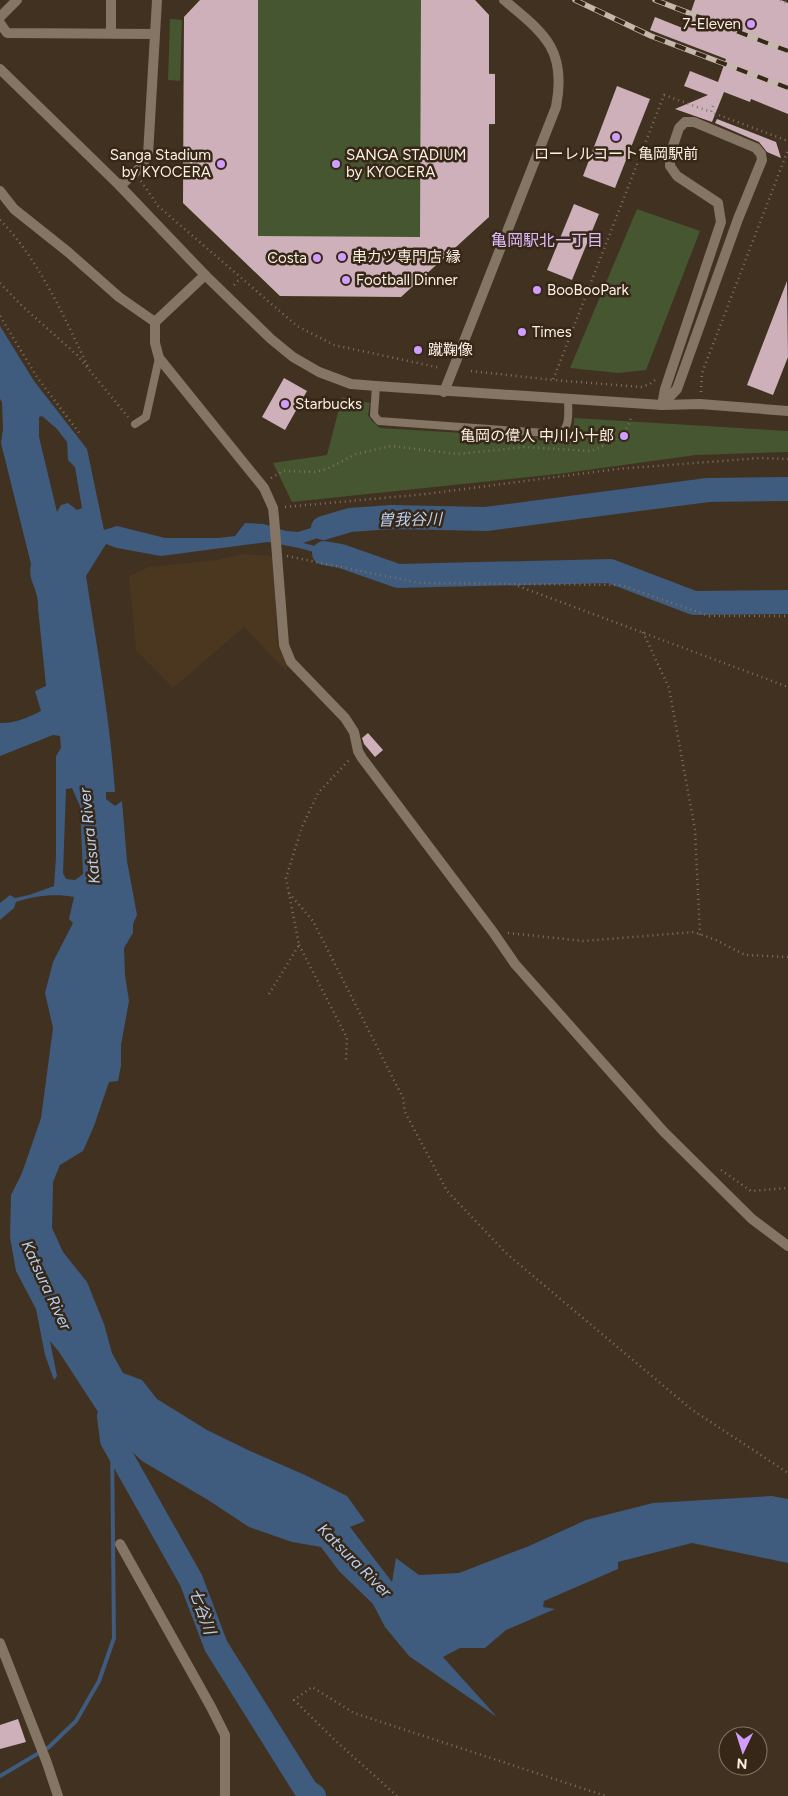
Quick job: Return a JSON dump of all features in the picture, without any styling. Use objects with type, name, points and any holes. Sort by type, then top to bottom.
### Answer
[{"type":"street","points":[[0,17],[17,0]]},
{"type":"street","points":[[111,0],[111,33]]},
{"type":"street","points":[[120,186],[135,172],[148,155],[157,0]]},
{"type":"street","points":[[444,392],[556,107],[559,92],[558,62],[546,37],[536,26],[504,0]]},
{"type":"street","points":[[0,23],[8,33],[155,34]]},
{"type":"street","points":[[0,68],[120,186],[205,275],[271,338],[293,356],[319,372],[351,384],[444,392],[662,405],[700,404],[788,411]]},
{"type":"street","points":[[685,122],[694,122],[756,148],[761,154],[762,160],[738,219],[677,389],[662,405],[665,389],[721,222],[718,203],[678,176],[670,166],[670,154],[679,128],[685,122]]},
{"type":"street","points":[[0,192],[14,209],[68,252],[119,297],[155,322]]},
{"type":"street","points":[[205,275],[155,322],[155,343],[159,358],[264,488],[274,512],[284,645],[291,662],[345,718],[354,732],[358,751],[362,758],[515,964],[664,1132],[752,1219],[788,1246]]},
{"type":"street","points":[[120,1544],[225,1735],[225,1796]]},
{"type":"street","points":[[0,1643],[58,1796]]},
{"type":"lane","points":[[135,424],[146,417],[159,358]]},
{"type":"lane","points":[[376,386],[374,415],[379,421],[550,434],[564,432],[567,426],[568,399]]},
{"type":"path","points":[[780,0],[788,3]]},
{"type":"path","points":[[553,380],[664,95],[788,141]]},
{"type":"path","points":[[712,112],[713,106]]},
{"type":"path","points":[[701,393],[702,373],[788,150]]},
{"type":"path","points":[[135,172],[158,206],[297,326],[334,345],[442,368]]},
{"type":"path","points":[[0,220],[24,248],[71,332],[90,371]]},
{"type":"path","points":[[199,252],[204,246]]},
{"type":"path","points":[[234,285],[241,278]]},
{"type":"path","points":[[0,283],[21,305],[77,356],[135,424]]},
{"type":"path","points":[[0,316],[37,377],[80,434]]},
{"type":"path","points":[[471,371],[641,387],[650,384],[658,377]]},
{"type":"path","points":[[697,371],[702,373]]},
{"type":"path","points":[[274,475],[283,471],[321,470],[356,454],[391,446],[458,454],[525,447],[591,451],[619,437],[628,426],[631,416]]},
{"type":"path","points":[[274,512],[617,469],[760,458],[788,459]]},
{"type":"path","points":[[278,551],[420,583],[620,585],[709,616],[788,616]]},
{"type":"path","points":[[514,584],[788,687]]},
{"type":"path","points":[[643,632],[669,688],[671,697],[695,830],[700,934]]},
{"type":"path","points":[[346,1060],[347,1038],[299,945],[286,878],[302,827],[318,793],[358,751]]},
{"type":"path","points":[[289,893],[313,921],[403,1098],[405,1112],[447,1191],[507,1254],[691,1409],[788,1473]]},
{"type":"path","points":[[493,932],[584,941],[694,932],[716,940],[745,955],[788,956]]},
{"type":"path","points":[[269,994],[299,945]]},
{"type":"path","points":[[719,1170],[751,1191],[788,1188]]},
{"type":"path","points":[[396,1796],[294,1700],[312,1687],[354,1713],[606,1796]]},
{"type":"shaded area","points":[[243,554],[274,556],[277,644],[288,666],[286,671],[244,627],[173,688],[136,650],[129,576],[149,567],[216,560]]},
{"type":"green space","name":"SANGA STADIUM by KYOCERA","points":[[200,0],[475,0],[489,15],[489,73],[495,74],[495,124],[489,125],[489,217],[280,296],[183,203],[184,17]]},
{"type":"green space","points":[[170,19],[182,20],[180,81],[168,80]]},
{"type":"green space","points":[[637,209],[700,231],[646,370],[618,373],[570,368]]},
{"type":"green space","points":[[342,397],[370,403],[368,415],[380,428],[562,439],[572,430],[574,418],[788,431],[788,452],[696,455],[558,474],[292,502],[273,463],[327,455]]},
{"type":"water","name":"Katsura River","points":[[0,326],[34,381],[87,449],[104,530],[117,526],[165,538],[219,538],[235,536],[245,523],[264,524],[286,531],[298,532],[355,514],[354,524],[303,543],[340,552],[355,558],[354,563],[299,548],[268,542],[161,556],[117,548],[106,544],[86,576],[103,684],[113,765],[115,792],[106,792],[106,799],[115,806],[122,801],[127,861],[137,915],[133,924],[133,933],[124,948],[125,975],[129,1001],[121,1045],[121,1066],[118,1081],[109,1082],[83,1151],[60,1165],[53,1182],[52,1228],[63,1252],[87,1282],[104,1324],[112,1353],[123,1373],[142,1380],[157,1399],[207,1430],[347,1496],[365,1521],[350,1527],[392,1582],[396,1558],[419,1575],[459,1573],[529,1546],[586,1520],[653,1503],[772,1496],[788,1499],[788,1563],[692,1543],[618,1562],[618,1569],[544,1601],[543,1607],[555,1609],[506,1630],[485,1648],[460,1648],[443,1657],[497,1717],[409,1656],[385,1627],[373,1604],[339,1571],[321,1547],[292,1542],[249,1527],[142,1461],[127,1447],[126,1449],[160,1507],[157,1515],[129,1473],[102,1418],[50,1341],[57,1376],[54,1380],[45,1355],[36,1309],[16,1271],[10,1237],[11,1195],[22,1173],[41,1118],[53,1028],[45,993],[53,962],[73,923],[69,919],[74,897],[45,896],[16,902],[14,908],[0,920],[0,903],[10,895],[15,898],[54,886],[56,857],[56,756],[61,748],[60,736],[53,735],[0,756],[0,723],[16,721],[41,711],[35,691],[46,686],[37,595],[1,443],[3,429],[2,402],[0,399]],"holes":[[[42,416],[57,429],[67,442],[68,460],[75,467],[82,508],[77,510],[68,503],[61,505],[57,512],[39,437],[39,417]],[[72,788],[80,806],[83,874],[75,880],[66,879],[63,873],[66,789]]]},
{"type":"building","name":"Sanga Stadium by KYOCERA","points":[[200,0],[258,0],[258,236],[420,237],[421,0],[475,0],[489,15],[489,74],[495,74],[495,124],[489,124],[489,217],[401,297],[280,296],[183,203],[184,17]]},
{"type":"building","points":[[695,0],[781,0],[788,3],[788,114],[751,99],[750,102],[724,92],[712,122],[675,109],[708,95],[684,86],[690,71],[718,82],[726,59],[650,30],[655,17],[685,29]]},
{"type":"building","name":"ローレルコート亀岡駅前","points":[[617,86],[650,99],[615,188],[583,176]]},
{"type":"building","points":[[717,119],[776,142],[781,158],[767,152],[759,142],[715,123]]},
{"type":"building","points":[[574,204],[599,214],[572,280],[547,270]]},
{"type":"building","points":[[787,281],[788,357],[773,395],[747,385]]},
{"type":"building","name":"Starbucks","points":[[284,378],[307,391],[285,430],[262,417]]},
{"type":"building","points":[[368,733],[383,750],[375,757],[364,744],[362,738]]},
{"type":"building","points":[[18,1719],[26,1742],[0,1749],[0,1725]]},
{"type":"waterway","name":"曽我谷川","points":[[323,528],[350,520],[391,517],[486,519],[708,490],[788,489]]},
{"type":"waterway","points":[[324,553],[341,556],[398,576],[610,571],[694,603],[788,602]]},
{"type":"waterway","name":"七谷川","points":[[109,1416],[112,1440],[191,1580],[216,1646],[306,1790],[314,1796]]},
{"type":"waterway","points":[[0,1776],[49,1747],[76,1721],[99,1681],[114,1638],[112,1440]]},
{"type":"railway","points":[[575,0],[651,36],[788,88]]},
{"type":"railway","points":[[655,0],[788,51]]},
{"type":"place","name":"7-Eleven","points":[[751,24]]},
{"type":"place","name":"ローレルコート亀岡駅前","points":[[616,137]]},
{"type":"place","name":"Sanga Stadium by KYOCERA","points":[[221,164]]},
{"type":"place","name":"SANGA STADIUM by KYOCERA","points":[[336,164]]},
{"type":"place","name":"串カツ専門店 縁","points":[[342,257]]},
{"type":"place","name":"Costa","points":[[317,258]]},
{"type":"place","name":"Football Dinner","points":[[346,280]]},
{"type":"place","name":"BooBooPark","points":[[537,290]]},
{"type":"place","name":"Times","points":[[522,332]]},
{"type":"place","name":"蹴鞠像","points":[[418,350]]},
{"type":"place","name":"Starbucks","points":[[285,404]]},
{"type":"place","name":"亀岡の偉人 中川小十郎","points":[[624,436]]},
{"type":"district","name":"亀岡駅北一丁目","points":[[547,240]]}]
